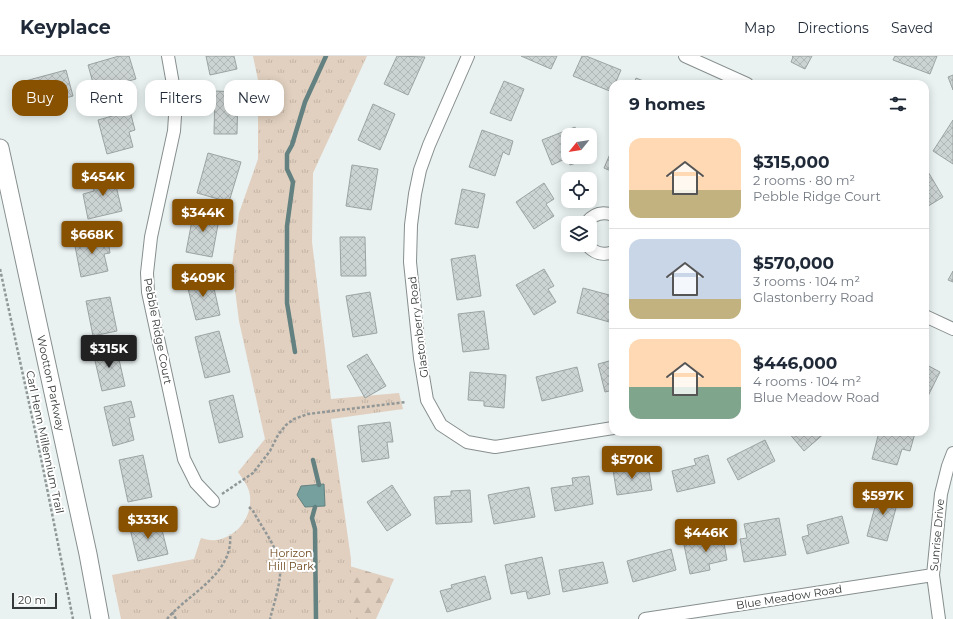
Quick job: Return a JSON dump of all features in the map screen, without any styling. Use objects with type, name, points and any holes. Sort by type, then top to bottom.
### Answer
[{"type":"main road","name":"Wootton Parkway","points":[[0,148],[86,546],[100,619]]},
{"type":"street","name":"Pebble Ridge Court","points":[[168,56],[176,101],[174,131],[151,237],[147,272],[148,292],[184,459],[196,483],[214,501]]},
{"type":"street","name":"Glastonberry Road","points":[[468,56],[429,145],[420,170],[411,225],[410,262],[420,358],[427,400],[441,425],[467,442],[488,446],[495,447],[609,429]]},
{"type":"street","points":[[685,56],[738,80]]},
{"type":"street","points":[[594,216],[600,213],[609,214]]},
{"type":"street","points":[[595,252],[604,254],[609,253]]},
{"type":"street","points":[[929,318],[953,329]]},
{"type":"street","name":"Sunrise Drive","points":[[939,619],[933,575],[941,494],[953,453]]},
{"type":"street","name":"Blue Meadow Road","points":[[645,619],[933,575]]},
{"type":"path","name":"Carl Henn Millennium Trail","points":[[0,269],[41,458],[73,619]]},
{"type":"path","points":[[214,501],[252,473],[270,451],[278,435],[294,418],[308,414],[406,402]]},
{"type":"path","points":[[249,507],[253,511],[278,556],[280,564],[279,581],[270,619]]},
{"type":"path","points":[[167,619],[172,612],[206,584],[218,570],[227,557],[231,544],[230,534]]},
{"type":"path","points":[[172,612],[176,619]]},
{"type":"green space","name":"Horizon Hill Park","points":[[253,56],[367,56],[313,173],[312,242],[331,399],[399,393],[403,409],[331,419],[351,559],[351,619],[121,619],[112,575],[194,559],[201,538],[214,540],[224,538],[232,534],[243,523],[250,508],[249,491],[246,483],[238,472],[265,439],[239,321],[232,266],[239,213],[258,159],[258,116],[284,116],[284,80],[258,80]]},
{"type":"green space","points":[[339,563],[394,579],[376,619],[293,619]]},
{"type":"water","points":[[324,484],[325,506],[305,507],[297,495],[301,486]]},
{"type":"building","points":[[119,56],[129,56],[136,79],[92,80],[88,65]]},
{"type":"building","points":[[206,56],[234,56],[237,69],[210,75]]},
{"type":"building","points":[[397,56],[425,57],[408,95],[384,84]]},
{"type":"building","points":[[521,56],[557,56],[551,69]]},
{"type":"building","points":[[582,56],[586,56],[621,70],[617,80],[609,80],[609,91],[573,76]]},
{"type":"building","points":[[792,56],[812,56],[805,69],[791,62]]},
{"type":"building","points":[[895,56],[937,56],[930,74],[893,60]]},
{"type":"building","points":[[66,70],[73,96],[68,97],[68,80],[29,80]]},
{"type":"building","points":[[953,75],[953,90],[948,77]]},
{"type":"building","points":[[504,81],[524,89],[511,121],[490,113]]},
{"type":"building","points":[[216,91],[224,91],[224,116],[237,116],[237,134],[214,134]]},
{"type":"building","points":[[373,104],[395,114],[380,150],[358,140]]},
{"type":"building","points":[[112,116],[131,116],[135,130],[129,132],[133,147],[107,154],[98,120]]},
{"type":"building","points":[[953,120],[953,164],[933,151]]},
{"type":"building","points":[[482,130],[513,141],[509,155],[503,152],[495,176],[469,167]]},
{"type":"building","points":[[561,133],[561,161],[552,165],[542,140]]},
{"type":"building","points":[[208,153],[241,162],[229,202],[197,193]]},
{"type":"building","points":[[609,156],[609,170],[604,168]]},
{"type":"building","points":[[352,165],[378,169],[371,210],[346,206]]},
{"type":"building","points":[[113,173],[122,211],[88,219],[83,194],[94,191],[91,178]]},
{"type":"building","points":[[929,173],[943,197],[929,206]]},
{"type":"building","points":[[544,183],[554,199],[546,204],[554,216],[534,229],[516,202]]},
{"type":"building","points":[[462,189],[485,194],[478,228],[455,224]]},
{"type":"building","points":[[194,210],[220,214],[212,257],[186,252]]},
{"type":"building","points":[[107,235],[110,253],[104,254],[108,271],[81,277],[74,241]]},
{"type":"building","points":[[340,237],[365,237],[366,276],[341,276]]},
{"type":"building","points":[[475,255],[481,296],[457,300],[451,259]]},
{"type":"building","points":[[544,269],[554,286],[548,289],[556,302],[534,315],[516,285]]},
{"type":"building","points":[[953,271],[953,282],[948,280]]},
{"type":"building","points":[[211,275],[220,315],[196,320],[186,281]]},
{"type":"building","points":[[583,288],[609,295],[609,322],[577,313]]},
{"type":"building","points":[[370,292],[377,333],[353,337],[346,296]]},
{"type":"building","points":[[110,297],[117,331],[93,336],[86,301]]},
{"type":"building","points":[[484,311],[489,349],[463,352],[458,314]]},
{"type":"building","points":[[219,331],[230,372],[205,378],[195,337]]},
{"type":"building","points":[[116,346],[125,386],[102,391],[93,352]]},
{"type":"building","points":[[367,354],[386,386],[365,398],[347,366]]},
{"type":"building","points":[[609,361],[609,391],[605,392],[598,364]]},
{"type":"building","points":[[929,366],[940,372],[929,394]]},
{"type":"building","points":[[577,367],[583,391],[542,401],[536,377]]},
{"type":"building","points":[[470,372],[506,375],[504,408],[484,406],[484,401],[468,400]]},
{"type":"building","points":[[233,395],[243,437],[219,443],[209,401]]},
{"type":"building","points":[[131,401],[135,417],[129,418],[134,440],[113,446],[104,407]]},
{"type":"building","points":[[390,422],[393,442],[387,442],[389,458],[362,462],[358,426]]},
{"type":"building","points":[[791,436],[821,436],[804,451]]},
{"type":"building","points":[[878,436],[914,436],[910,451],[902,449],[897,465],[872,459]]},
{"type":"building","points":[[765,440],[775,461],[738,480],[727,459]]},
{"type":"building","points":[[143,455],[152,497],[128,502],[119,460]]},
{"type":"building","points":[[708,455],[715,483],[677,492],[672,471],[696,465],[694,459]]},
{"type":"building","points":[[648,465],[652,490],[617,495],[613,470]]},
{"type":"building","points":[[589,476],[593,504],[555,511],[551,488],[573,485],[572,478]]},
{"type":"building","points":[[392,485],[411,515],[387,531],[367,502]]},
{"type":"building","points":[[529,487],[535,517],[494,524],[488,495]]},
{"type":"building","points":[[470,490],[472,522],[436,524],[434,497],[451,496],[451,491]]},
{"type":"building","points":[[879,492],[899,497],[887,541],[867,536]]},
{"type":"building","points":[[842,516],[849,543],[807,554],[802,537],[809,535],[807,525]]},
{"type":"building","points":[[159,518],[168,554],[138,561],[129,525]]},
{"type":"building","points":[[779,518],[786,555],[744,562],[740,539],[747,538],[744,524]]},
{"type":"building","points":[[722,532],[727,560],[709,564],[710,570],[690,574],[684,545],[704,542],[703,536]]},
{"type":"building","points":[[671,549],[676,570],[633,582],[627,561]]},
{"type":"building","points":[[542,557],[550,594],[528,599],[526,591],[511,594],[505,565]]},
{"type":"building","points":[[603,562],[608,583],[563,592],[559,570]]},
{"type":"building","points":[[485,576],[491,599],[447,612],[440,591],[452,588],[451,585]]},
{"type":"waterway","points":[[295,352],[287,303],[287,226],[293,182],[287,169],[287,154],[292,145],[305,102],[326,56]]},
{"type":"waterway","points":[[313,460],[319,485]]},
{"type":"waterway","points":[[315,507],[312,518],[315,529],[316,619]]}]
